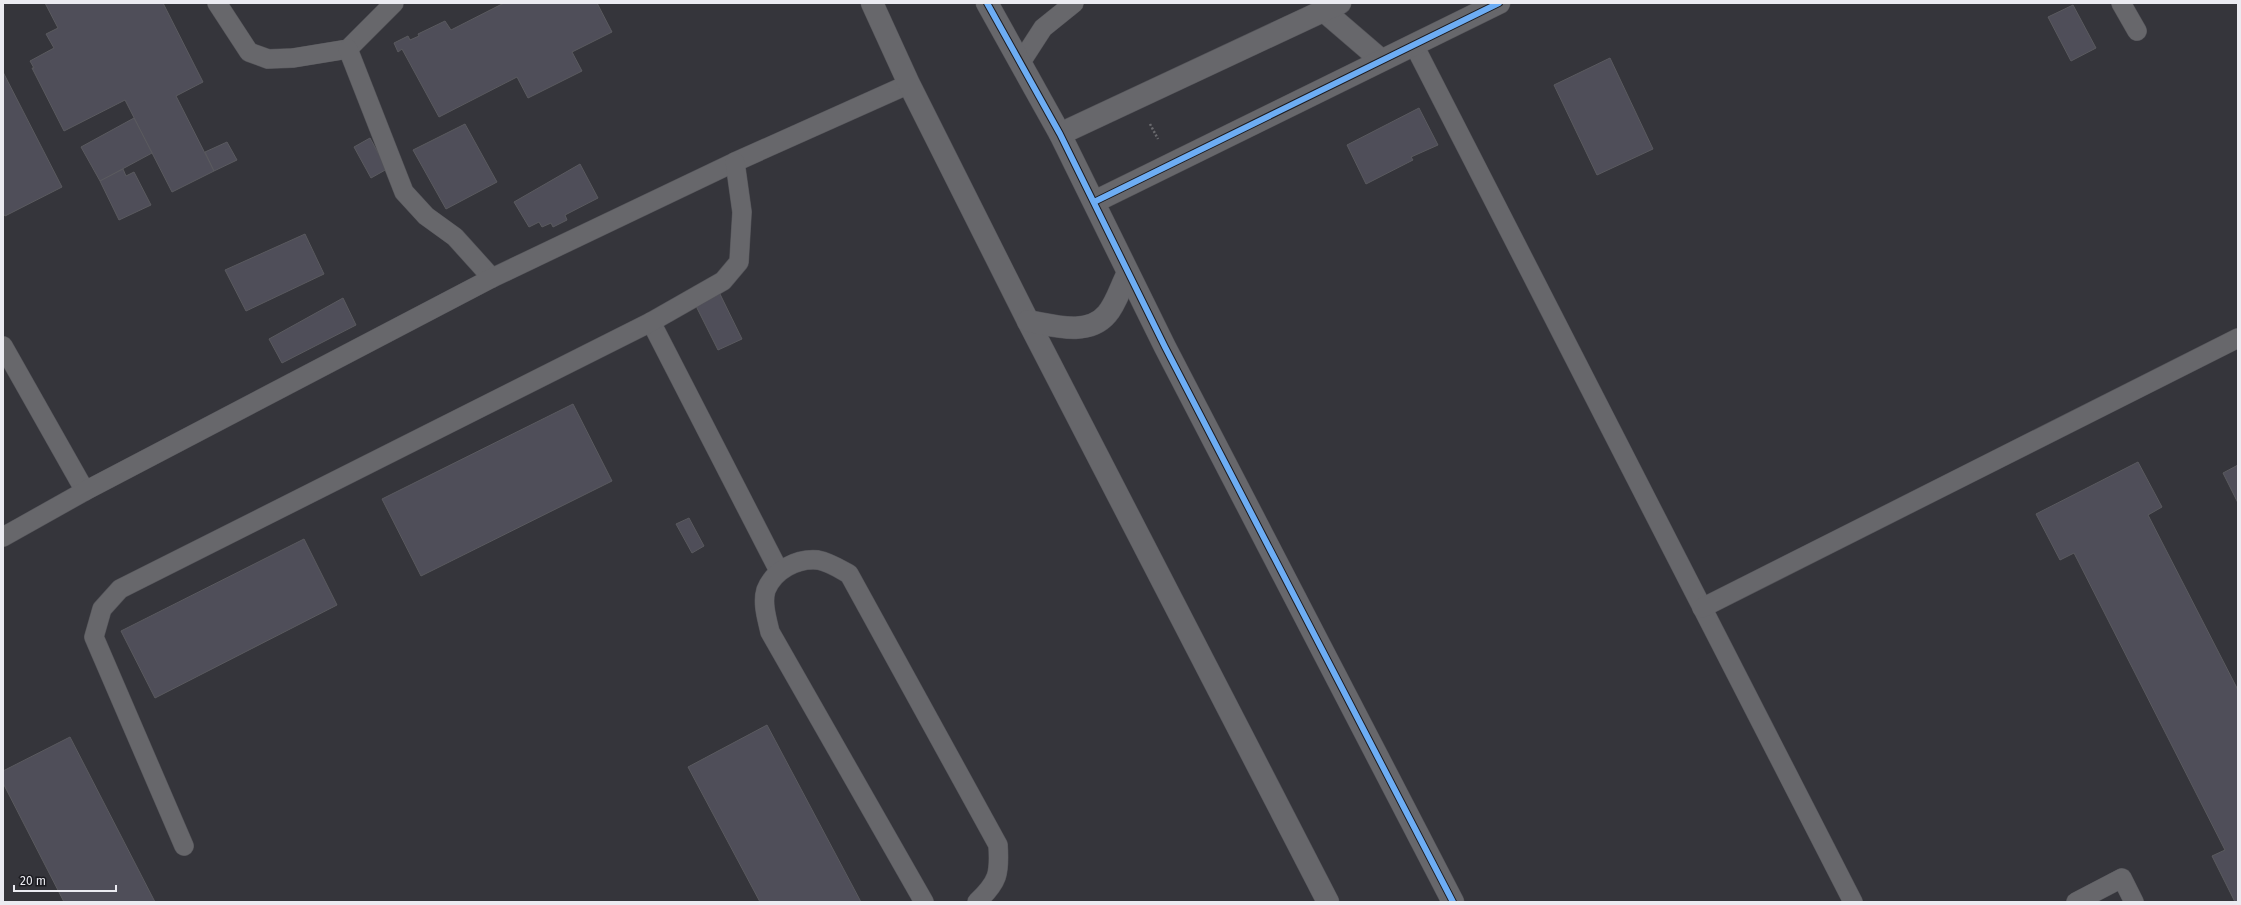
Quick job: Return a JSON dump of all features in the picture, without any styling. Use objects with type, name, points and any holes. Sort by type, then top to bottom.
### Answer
[{"type":"street","points":[[872,3],[910,84],[1028,321],[1328,902]]},
{"type":"street","points":[[987,3],[1060,134],[1128,273],[1453,902]]},
{"type":"street","points":[[1094,202],[1499,3]]},
{"type":"street","points":[[1060,134],[1332,7],[1381,60]]},
{"type":"street","points":[[1028,321],[1070,328],[1090,326],[1107,315],[1128,273]]},
{"type":"lane","points":[[217,3],[249,52],[268,59],[293,58],[348,49],[394,3]]},
{"type":"lane","points":[[1021,62],[1043,28],[1074,3]]},
{"type":"lane","points":[[2121,3],[2137,31]]},
{"type":"lane","points":[[1414,44],[1853,902]]},
{"type":"lane","points":[[348,49],[404,192],[426,216],[455,237],[492,278]]},
{"type":"lane","points":[[3,537],[85,491],[492,278],[735,162],[910,84]]},
{"type":"lane","points":[[184,846],[94,637],[102,609],[120,589],[651,322],[723,281],[739,262],[742,212],[735,162]]},
{"type":"lane","points":[[651,322],[779,571]]},
{"type":"lane","points":[[1702,608],[2238,338]]},
{"type":"lane","points":[[3,346],[85,491]]},
{"type":"lane","points":[[924,902],[770,632],[765,610],[766,590],[779,571],[798,562],[818,560],[849,574],[998,845],[999,868],[992,888],[977,902]]},
{"type":"lane","points":[[2076,902],[2122,878],[2134,902]]},
{"type":"path","points":[[1137,98],[1171,164]]},
{"type":"building","points":[[45,3],[163,3],[203,82],[176,96],[214,171],[172,192],[125,100],[64,131],[32,68],[34,68],[30,61],[54,48],[46,34],[58,28]]},
{"type":"building","points":[[504,3],[597,3],[612,32],[572,52],[582,71],[528,98],[517,77],[439,117],[402,49],[398,52],[394,43],[408,36],[410,40],[419,36],[418,34],[445,21],[451,30]]},
{"type":"building","points":[[2073,5],[2096,48],[2071,61],[2048,17]]},
{"type":"building","points":[[1610,58],[1653,149],[1597,175],[1554,85]]},
{"type":"building","points":[[3,72],[62,187],[5,216],[3,213]]},
{"type":"building","points":[[1419,108],[1438,145],[1411,157],[1413,160],[1366,184],[1347,145]]},
{"type":"building","points":[[134,118],[152,153],[100,181],[81,147]]},
{"type":"building","points":[[465,124],[497,182],[446,209],[413,150]]},
{"type":"building","points":[[370,138],[387,169],[371,178],[354,147]]},
{"type":"building","points":[[227,142],[237,160],[214,171],[205,152]]},
{"type":"building","points":[[580,164],[598,198],[565,215],[567,220],[553,227],[551,223],[542,227],[539,222],[529,227],[514,202]]},
{"type":"building","points":[[123,169],[126,176],[134,172],[151,205],[119,220],[100,181]]},
{"type":"building","points":[[305,234],[324,274],[246,311],[225,270]]},
{"type":"building","points":[[718,290],[742,339],[718,350],[694,302]]},
{"type":"building","points":[[343,298],[356,325],[282,363],[269,339]]},
{"type":"building","points":[[573,404],[612,481],[421,576],[382,499]]},
{"type":"building","points":[[2138,462],[2162,507],[2148,515],[2238,690],[2238,900],[2235,902],[2212,856],[2225,850],[2074,553],[2060,560],[2036,514]]},
{"type":"building","points":[[2238,465],[2238,503],[2223,473]]},
{"type":"building","points":[[689,518],[704,546],[692,553],[676,524]]},
{"type":"building","points":[[304,539],[337,605],[155,698],[121,631]]},
{"type":"building","points":[[767,725],[861,902],[760,902],[688,767]]},
{"type":"building","points":[[70,737],[155,902],[64,902],[3,783],[3,771]]},
{"type":"cycle path","points":[[987,3],[1060,134],[1165,347],[1453,902]]},
{"type":"cycle path","points":[[1094,202],[1499,3]]}]
